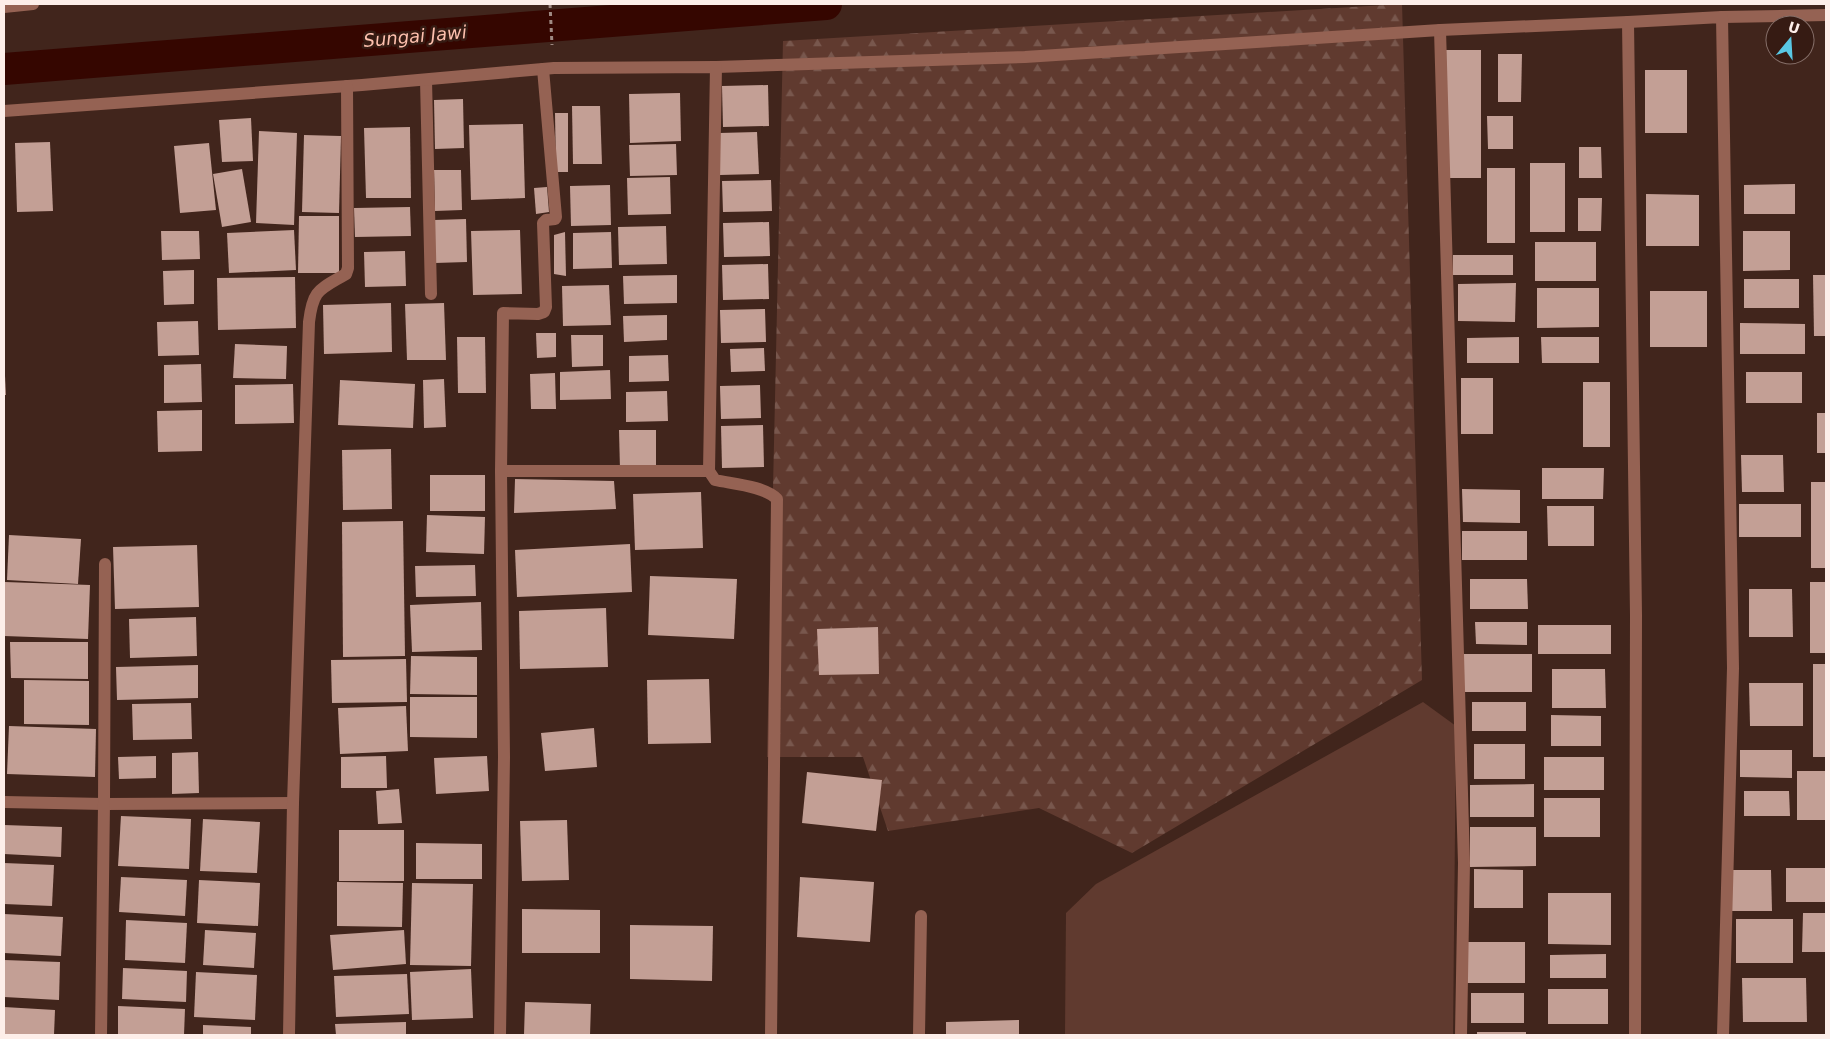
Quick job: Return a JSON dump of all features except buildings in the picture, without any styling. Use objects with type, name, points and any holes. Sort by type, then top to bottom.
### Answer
[{"type":"street","points":[[4,7],[33,4]]},
{"type":"street","points":[[4,111],[426,80],[543,69],[716,67],[1025,57],[1440,30],[1722,17],[1826,15]]},
{"type":"street","points":[[1722,17],[1732,668],[1723,1035]]},
{"type":"street","points":[[1628,22],[1636,615],[1635,1035]]},
{"type":"street","points":[[1440,30],[1464,864],[1461,1035]]},
{"type":"street","points":[[716,67],[709,471],[714,480],[762,490],[772,494],[777,499],[772,1035]]},
{"type":"street","points":[[500,1035],[504,757],[501,471],[503,313],[538,314],[544,312],[546,307],[543,224],[546,220],[556,219],[556,216],[543,69]]},
{"type":"street","points":[[426,80],[431,294]]},
{"type":"street","points":[[289,1035],[293,804],[309,322],[314,295],[346,274],[348,268],[347,86]]},
{"type":"street","points":[[501,471],[709,471]]},
{"type":"street","points":[[101,1035],[105,564]]},
{"type":"street","points":[[4,802],[293,804]]},
{"type":"street","points":[[918,1035],[921,916]]},
{"type":"path","points":[[550,4],[552,47]]},
{"type":"green space","points":[[1402,4],[1422,680],[1132,853],[1039,808],[888,831],[863,757],[767,757],[783,41]]},
{"type":"green space","points":[[1423,702],[1456,726],[1453,1035],[1065,1035],[1066,913],[1096,884]]},
{"type":"waterway","name":"Sungai Jawi","points":[[4,69],[826,4]]}]
